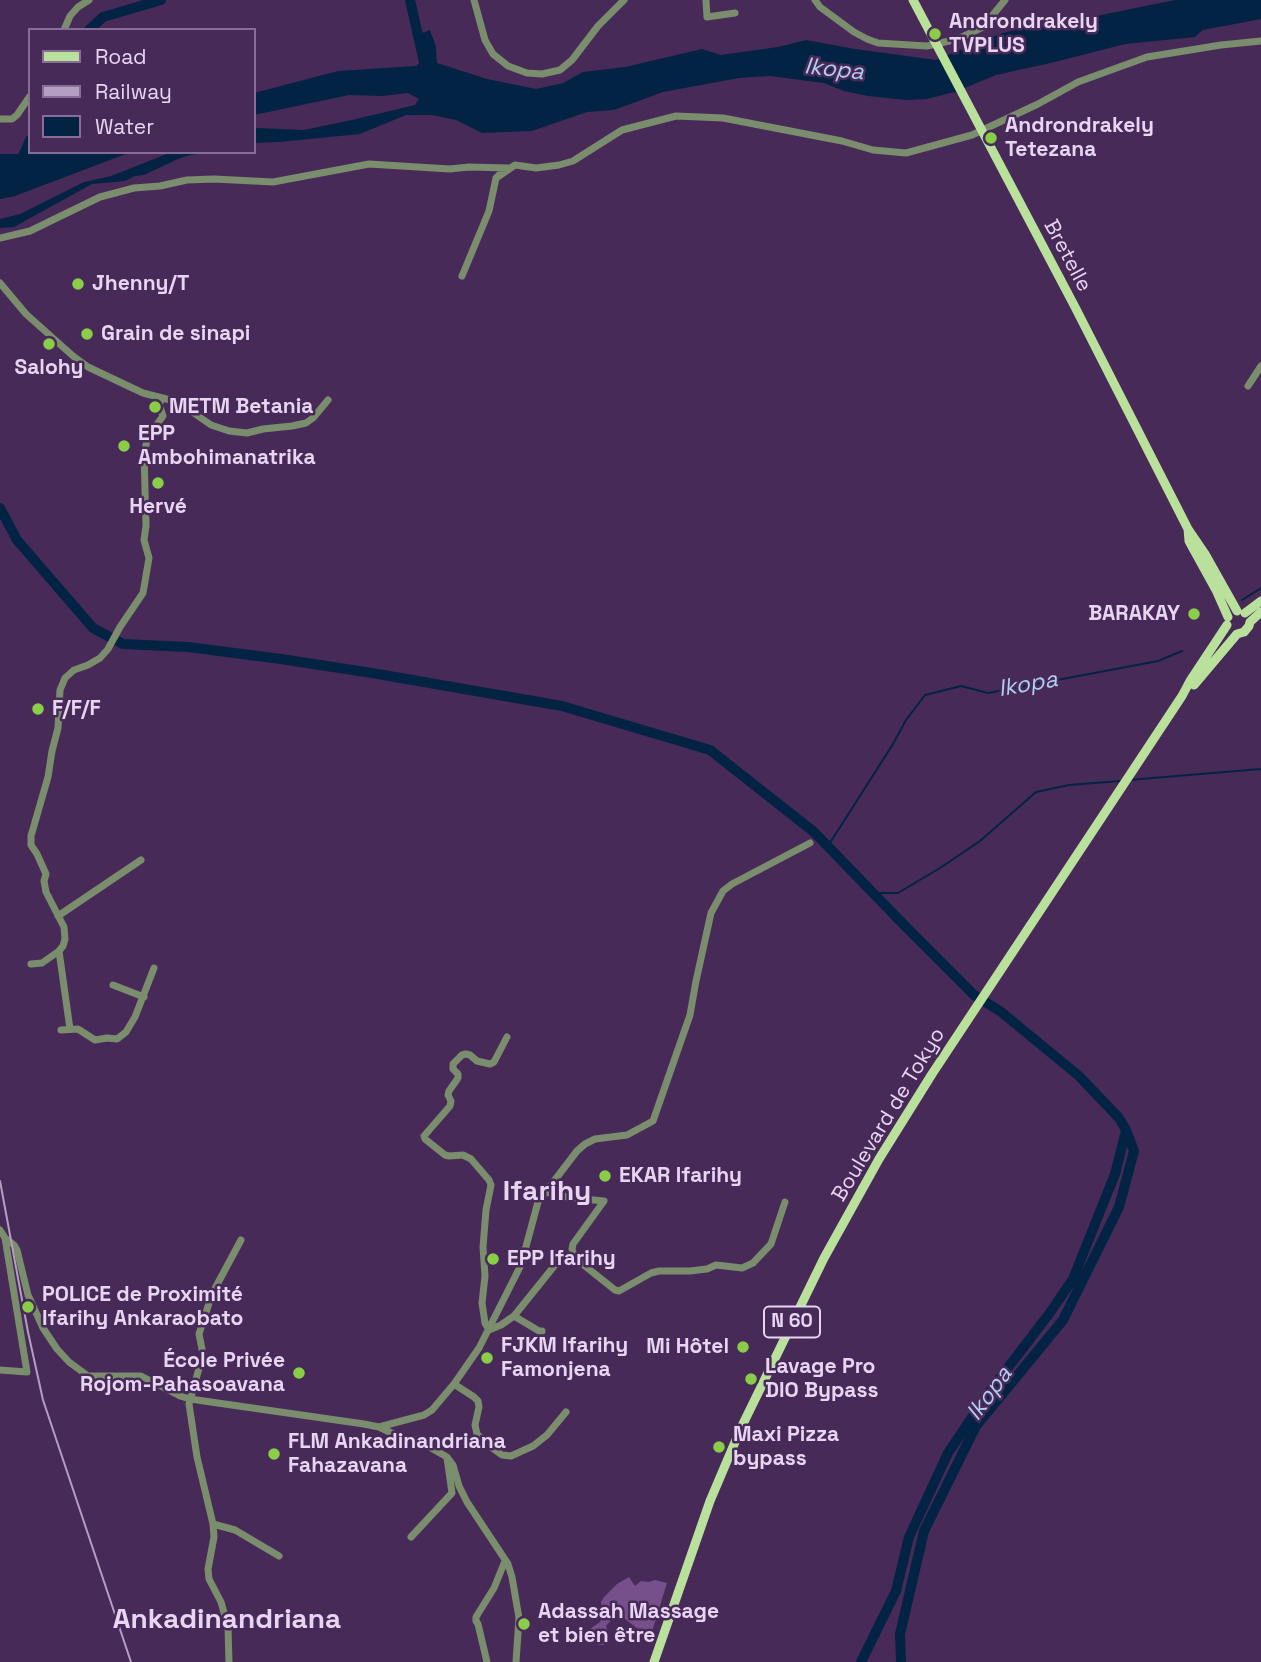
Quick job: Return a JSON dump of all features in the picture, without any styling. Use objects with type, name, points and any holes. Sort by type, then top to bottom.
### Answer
[{"type":"main road","name":"Bretelle","points":[[913,0],[1188,529],[1189,541],[1216,590],[1237,618]]},
{"type":"main road","name":"Boulevard de Tokyo","points":[[654,1662],[710,1500],[741,1428],[824,1258],[879,1159],[1190,681],[1237,618],[1261,601]]},
{"type":"main road","name":"Boulevard de Tokyo","points":[[1237,618],[1261,612]]},
{"type":"main road","points":[[1182,696],[1237,634],[1247,629],[1237,618],[1230,630],[1237,634]]},
{"type":"street","points":[[65,28],[69,16],[89,0]]},
{"type":"street","points":[[474,0],[485,40],[493,54],[508,66],[527,73],[542,74],[560,70],[572,60],[598,26],[624,0]]},
{"type":"street","points":[[706,0],[707,17],[735,13]]},
{"type":"street","points":[[815,0],[853,32],[878,43],[938,47],[983,27],[1005,0]]},
{"type":"street","points":[[496,178],[515,165],[536,168],[573,161],[622,130],[676,116],[723,118],[842,141],[873,150],[906,153],[982,131],[1078,82],[1147,57],[1261,41]]},
{"type":"street","points":[[0,119],[17,116],[28,99]]},
{"type":"street","points":[[0,237],[30,231],[100,197],[134,188],[187,180],[273,182],[369,164],[450,169],[508,167],[496,178],[489,211],[462,276]]},
{"type":"street","points":[[0,283],[19,308],[81,362],[115,380],[178,402],[211,425],[247,433],[292,426],[306,423],[313,418],[328,400]]},
{"type":"street","points":[[1248,386],[1261,366]]},
{"type":"street","points":[[31,964],[42,963],[59,951],[64,946],[65,939],[64,928],[46,892],[46,874],[31,845],[60,715],[60,690],[65,678],[74,670],[100,658],[143,593],[149,558],[144,540],[144,453],[148,438],[163,416],[159,405],[162,398]]},
{"type":"street","points":[[379,1427],[424,1415],[432,1410],[454,1384],[489,1330],[520,1265],[538,1202],[577,1151],[595,1139],[627,1135],[653,1121],[690,1015],[708,927],[723,891],[810,843]]},
{"type":"street","points":[[58,916],[141,860]]},
{"type":"street","points":[[59,951],[70,1029]]},
{"type":"street","points":[[61,1030],[78,1029],[95,1040],[117,1039],[126,1032],[135,1017],[154,968]]},
{"type":"street","points":[[113,985],[144,997]]},
{"type":"street","points":[[489,1330],[485,1323],[482,1303],[485,1276],[483,1247],[491,1185],[471,1159],[446,1155],[424,1136],[450,1106],[449,1091],[458,1078],[453,1064],[466,1054],[477,1062],[490,1065],[507,1037]]},
{"type":"street","points":[[546,1192],[604,1201],[572,1249],[575,1258],[619,1291],[659,1271],[680,1272],[707,1269],[716,1265],[742,1268],[753,1263],[771,1244],[785,1202]]},
{"type":"street","points":[[0,1230],[17,1250],[28,1294],[43,1328],[69,1362],[88,1376],[141,1376],[190,1399],[379,1427],[406,1440],[417,1440],[447,1457],[453,1465],[467,1502],[505,1561],[512,1577],[519,1618],[516,1662]]},
{"type":"street","points":[[0,1370],[27,1372],[5,1238]]},
{"type":"street","points":[[229,1662],[228,1627],[221,1602],[209,1579],[213,1524],[197,1457],[189,1404],[203,1354],[199,1334],[212,1294],[240,1240]]},
{"type":"street","points":[[489,1330],[514,1316],[555,1265],[575,1258]]},
{"type":"street","points":[[514,1316],[542,1331]]},
{"type":"street","points":[[454,1384],[478,1401],[475,1426],[477,1434],[502,1455],[511,1456],[533,1446],[547,1435],[566,1412]]},
{"type":"street","points":[[411,1537],[452,1493],[447,1457]]},
{"type":"street","points":[[213,1524],[235,1530],[279,1556]]},
{"type":"street","points":[[487,1662],[476,1617],[494,1588],[505,1561]]},
{"type":"shaded area","points":[[629,1577],[635,1586],[641,1581],[667,1583],[650,1638],[617,1613],[606,1626],[609,1635],[606,1643],[599,1645],[587,1635],[587,1631],[600,1622],[603,1614],[601,1602],[604,1597]]},
{"type":"water","points":[[1175,0],[1261,0],[1261,19],[1203,30],[1195,37],[1125,44],[996,75],[955,92],[927,99],[868,96],[824,83],[770,76],[739,78],[663,92],[614,110],[587,112],[532,131],[482,133],[456,120],[432,115],[406,115],[360,134],[256,143],[257,128],[304,130],[415,105],[419,99],[408,93],[382,96],[349,95],[256,115],[256,92],[338,71],[416,66],[427,55],[422,33],[430,30],[436,47],[437,63],[487,79],[536,89],[563,83],[583,72],[625,67],[702,49],[721,55],[806,40],[936,60],[1027,26],[1076,20]]},
{"type":"water","points":[[0,154],[126,154],[15,196],[0,199]]},
{"type":"water","points":[[167,154],[198,154],[178,159],[125,181],[92,184],[14,227],[0,228],[0,219],[20,214],[84,182],[111,176]]},
{"type":"waterway","name":"Ikopa","points":[[91,28],[103,17],[161,0]]},
{"type":"waterway","name":"Ikopa","points":[[410,0],[426,71]]},
{"type":"waterway","name":"Ikopa","points":[[19,166],[28,145]]},
{"type":"waterway","points":[[0,508],[17,540],[93,628],[123,644],[188,647],[281,659],[562,706],[710,750],[814,832],[974,995],[1000,1011],[1079,1076],[1119,1118],[1134,1151],[1119,1207],[1063,1320],[976,1426],[924,1531],[900,1634],[901,1662]]},
{"type":"waterway","name":"Ikopa","points":[[1242,600],[1261,588]]},
{"type":"waterway","name":"Ikopa","points":[[828,846],[906,720],[925,695],[961,686],[988,693],[1158,661],[1182,651]]},
{"type":"waterway","points":[[1129,780],[1261,769]]},
{"type":"waterway","points":[[873,893],[898,893],[940,868],[980,841],[1036,792],[1069,785],[1120,781]]},
{"type":"waterway","name":"Ikopa","points":[[861,1662],[896,1591],[909,1537],[948,1453],[987,1395],[1073,1279],[1115,1174],[1126,1131]]},
{"type":"railway","points":[[0,1181],[43,1400],[131,1662]]},
{"type":"place","name":"Androndrakely TVPLUS","points":[[935,34]]},
{"type":"place","name":"Androndrakely Tetezana","points":[[991,138]]},
{"type":"place","name":"Jhenny/T","points":[[78,284]]},
{"type":"place","name":"Grain de sinapi","points":[[87,334]]},
{"type":"place","name":"Salohy","points":[[49,344]]},
{"type":"place","name":"METM Betania","points":[[155,407]]},
{"type":"place","name":"EPP Ambohimanatrika","points":[[124,446]]},
{"type":"place","name":"Hervé","points":[[158,483]]},
{"type":"place","name":"BARAKAY","points":[[1194,614]]},
{"type":"place","name":"F/F/F","points":[[38,709]]},
{"type":"place","name":"EKAR Ifarihy","points":[[605,1176]]},
{"type":"place","name":"EPP Ifarihy","points":[[493,1259]]},
{"type":"place","name":"POLICE de Proximité Ifarihy Ankaraobato","points":[[28,1307]]},
{"type":"place","name":"Mi Hôtel","points":[[743,1347]]},
{"type":"place","name":"FJKM Ifarihy Famonjena","points":[[487,1358]]},
{"type":"place","name":"École Privée Rojom-Pahasoavana","points":[[299,1373]]},
{"type":"place","name":"Lavage Pro DIO Bypass","points":[[751,1379]]},
{"type":"place","name":"Maxi Pizza bypass","points":[[719,1447]]},
{"type":"place","name":"FLM Ankadinandriana Fahazavana","points":[[274,1454]]},
{"type":"place","name":"Adassah Massage et bien être","points":[[524,1624]]},
{"type":"district","name":"Ifarihy","points":[[547,1192]]},
{"type":"district","name":"Ankadinandriana","points":[[227,1620]]}]
